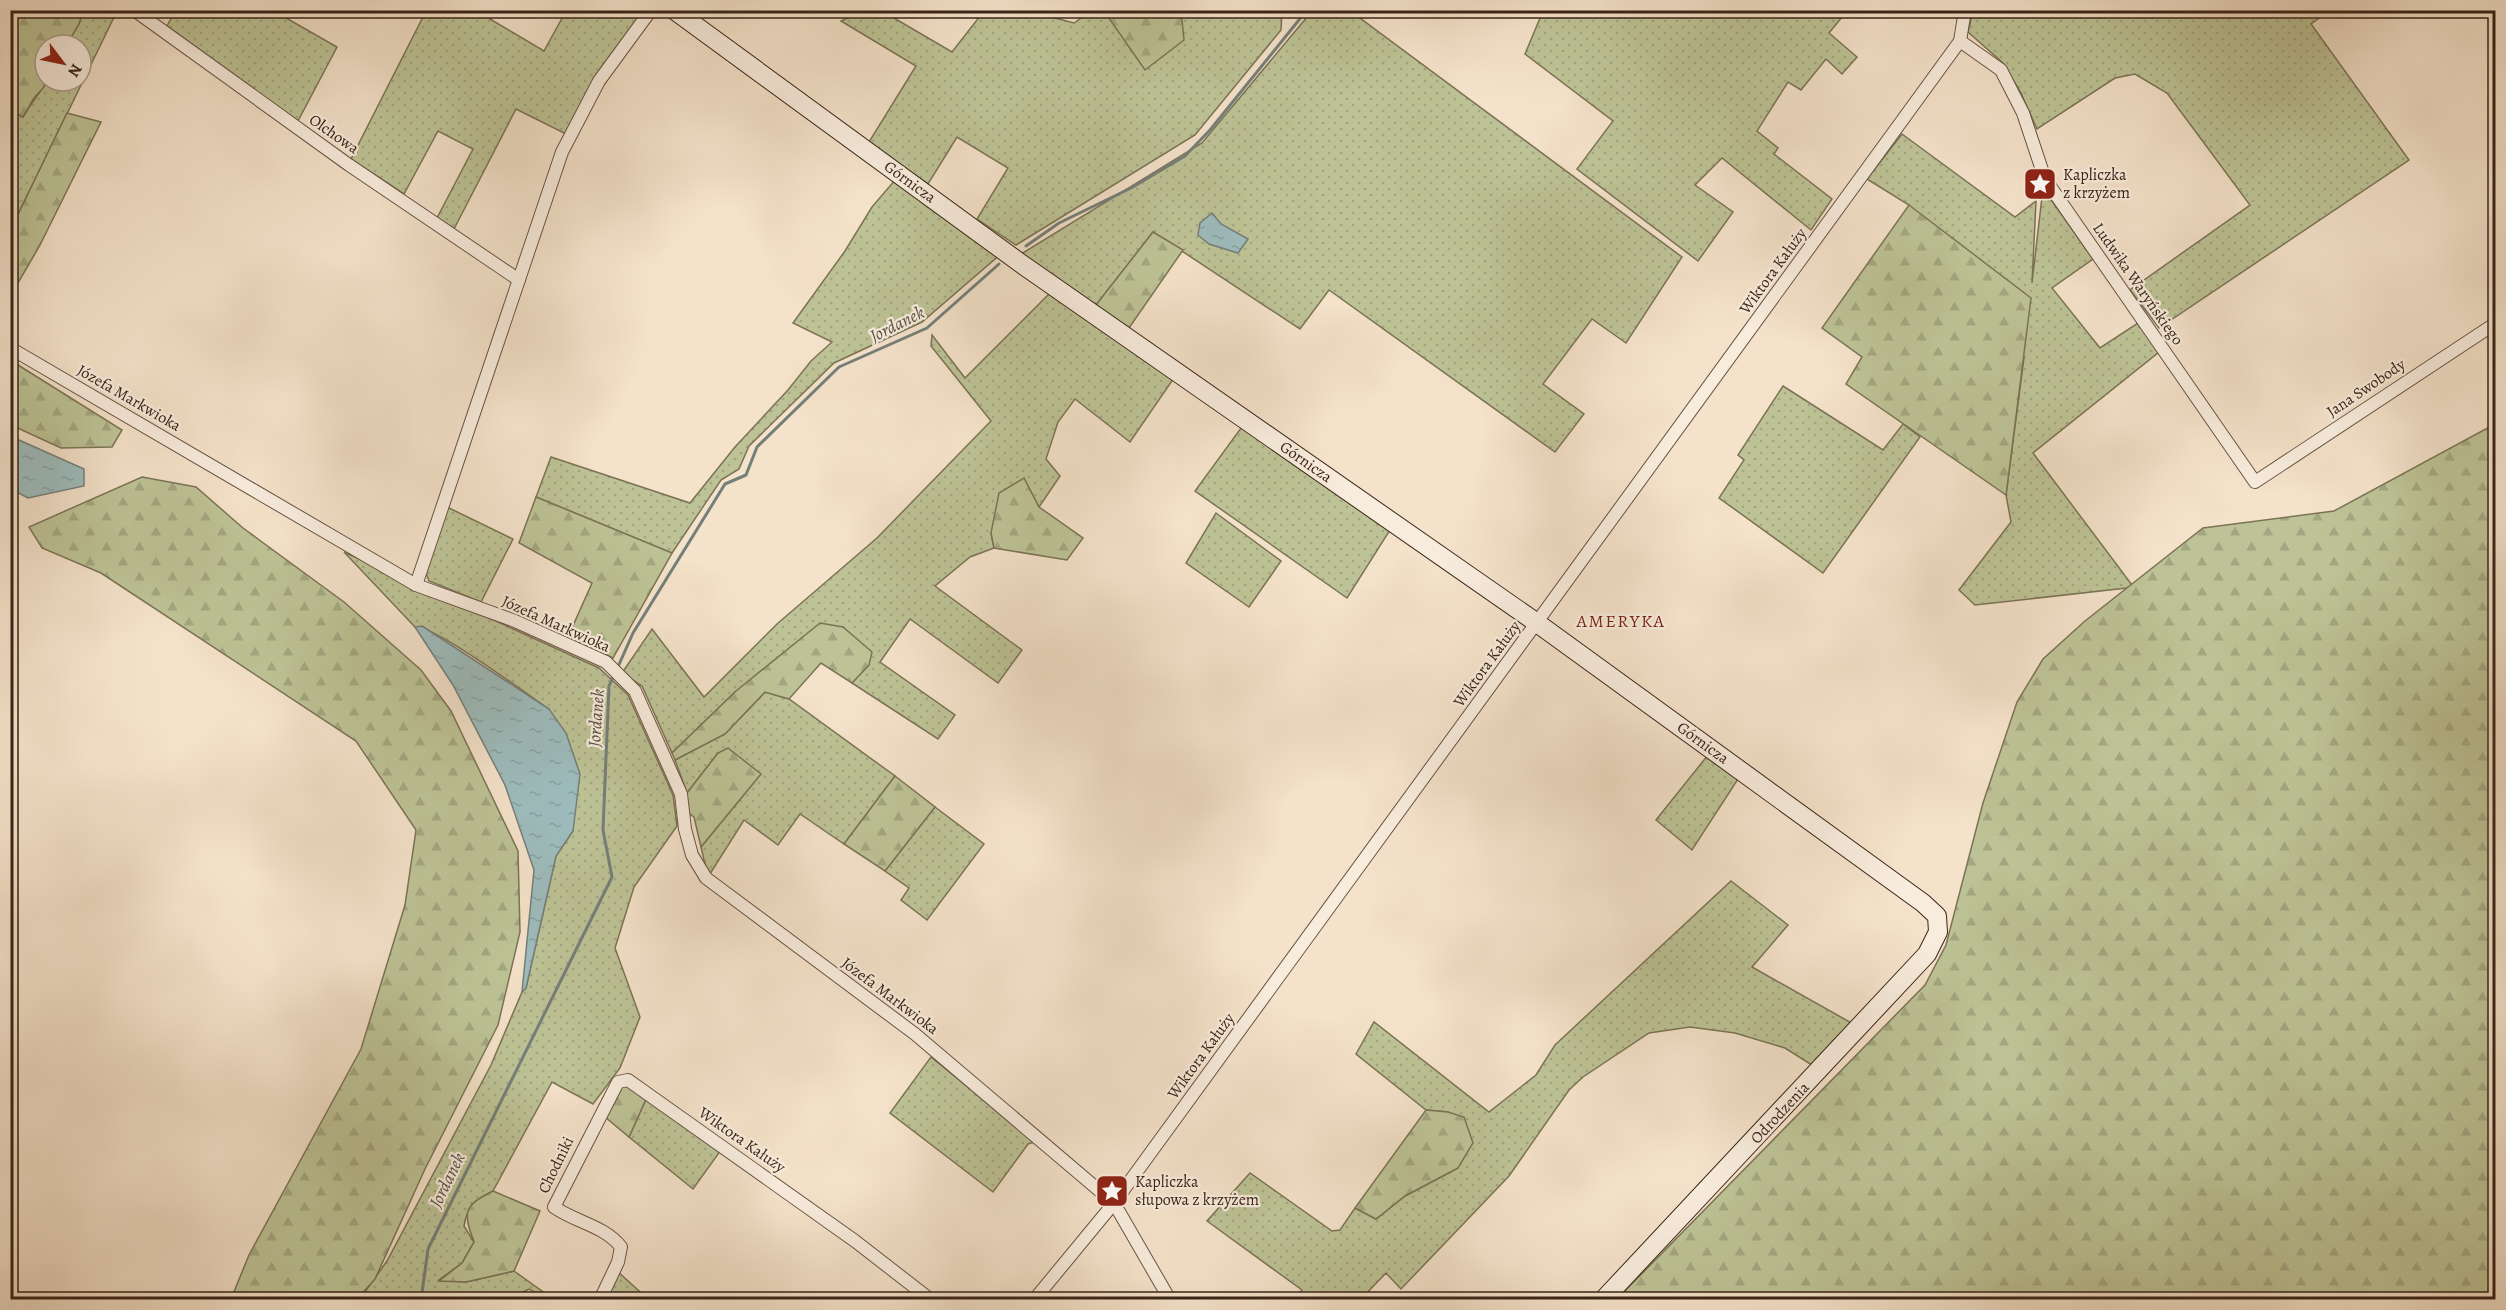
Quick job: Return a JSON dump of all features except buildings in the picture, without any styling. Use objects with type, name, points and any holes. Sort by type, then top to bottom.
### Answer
[{"type":"street","name":"Olchowa","points":[[134,10],[349,165],[519,280]]},
{"type":"street","points":[[416,585],[562,152],[599,81],[651,10]]},
{"type":"street","name":"Górnicza","points":[[674,10],[1023,265],[1537,623],[1914,896],[1937,916]]},
{"type":"street","points":[[1960,41],[1965,10]]},
{"type":"street","name":"Wiktora Kałuży","points":[[1034,1299],[1114,1203],[1960,41]]},
{"type":"street","name":"Ludwika Waryńskiego","points":[[1960,41],[2001,70],[2023,113],[2045,179],[2255,482]]},
{"type":"street","name":"Jana Swobody","points":[[2255,482],[2496,323]]},
{"type":"street","name":"Józefa Markwioka","points":[[10,348],[416,585],[515,621],[609,665],[635,691],[681,794],[684,829],[692,855],[706,878],[915,1034],[1114,1203],[1170,1299]]},
{"type":"street","name":"Odrodzenia","points":[[1603,1299],[1927,954],[1938,932],[1937,916]]},
{"type":"street","name":"Wiktora Kałuży","points":[[618,1082],[628,1080],[855,1241],[931,1299]]},
{"type":"street","name":"Chodniki","points":[[600,1299],[618,1262],[621,1247],[614,1237],[554,1207],[618,1082]]},
{"type":"green space","points":[[1366,10],[1360,18],[1682,257],[1626,343],[1592,319],[1543,384],[1584,414],[1555,452],[1329,290],[1300,329],[1153,232],[1096,305],[1021,254],[1202,143],[1312,11]]},
{"type":"green space","points":[[10,11],[33,13],[35,11],[83,11],[74,33],[33,33],[33,93],[39,93],[23,117],[11,111]]},
{"type":"green space","points":[[83,11],[117,11],[93,60],[93,33],[68,33],[79,24]]},
{"type":"green space","points":[[175,11],[274,11],[337,47],[298,121],[167,26]]},
{"type":"green space","points":[[426,11],[495,11],[490,19],[544,51],[566,11],[644,11],[601,68],[566,134],[516,109],[454,229],[437,218],[473,149],[438,131],[404,194],[351,159]]},
{"type":"green space","points":[[862,11],[882,11],[952,52],[984,11],[1028,11],[1074,23],[1091,11],[1282,11],[1281,30],[1195,135],[1016,245],[977,219],[1008,168],[957,137],[928,184],[869,142],[916,66],[841,21]]},
{"type":"green space","points":[[1104,11],[1175,11],[1182,20],[1184,40],[1145,70]]},
{"type":"green space","points":[[1543,11],[1847,11],[1829,33],[1857,57],[1842,74],[1826,59],[1801,90],[1788,82],[1757,131],[1778,148],[1774,154],[1832,199],[1811,230],[1722,158],[1695,185],[1733,212],[1698,261],[1577,169],[1613,121],[1525,54]]},
{"type":"green space","points":[[1973,11],[2329,11],[2311,24],[2409,160],[2159,328],[2130,290],[2250,205],[2167,93],[2135,74],[2115,78],[2037,129],[2021,93],[2003,63],[1968,32]]},
{"type":"green space","points":[[39,93],[77,93],[11,229],[11,111],[23,117]]},
{"type":"green space","points":[[67,113],[101,122],[40,245],[11,295],[11,229]]},
{"type":"green space","points":[[1902,134],[2015,217],[2036,201],[2032,283],[2042,197],[2047,194],[2093,259],[2052,288],[2100,348],[2138,323],[2159,352],[2033,453],[2132,585],[2127,588],[1975,605],[1959,590],[2011,522],[2006,495],[2024,358],[1909,205],[1867,179]]},
{"type":"green space","points":[[896,179],[1002,253],[922,322],[834,363],[749,446],[739,469],[721,480],[672,553],[536,497],[551,457],[690,503],[735,447],[788,390],[811,361],[832,342],[793,323],[845,251],[872,207]]},
{"type":"green space","points":[[1909,205],[2031,298],[2006,495],[1846,384],[1862,357],[1822,328]]},
{"type":"green space","points":[[1153,232],[1183,250],[1129,328],[1096,305]]},
{"type":"green space","points":[[1053,290],[1176,375],[1130,442],[1075,399],[1058,422],[1046,459],[1060,476],[1039,507],[1024,479],[991,533],[994,548],[970,557],[935,586],[1022,650],[998,683],[910,619],[880,662],[955,715],[938,739],[852,683],[869,665],[843,627],[736,691],[672,753],[642,686],[622,673],[652,629],[704,697],[777,624],[877,538],[991,421],[931,346],[932,335],[965,378]]},
{"type":"green space","points":[[10,360],[122,430],[112,447],[61,448],[11,425]]},
{"type":"green space","points":[[1783,386],[1883,450],[1903,424],[1920,437],[1823,573],[1719,498],[1744,460],[1738,455]]},
{"type":"green space","points":[[1244,424],[1390,530],[1347,598],[1195,491]]},
{"type":"green space","points":[[2495,424],[2495,1299],[1616,1300],[1925,985],[1946,945],[1983,803],[2017,702],[2043,659],[2085,621],[2203,528],[2334,511]]},
{"type":"green space","points":[[142,477],[196,487],[243,528],[344,602],[421,670],[451,711],[518,851],[520,932],[498,1025],[425,1169],[375,1279],[357,1299],[231,1299],[249,1255],[361,1049],[405,905],[416,830],[356,741],[101,573],[42,548],[29,527]]},
{"type":"green space","points":[[1024,478],[1039,507],[1083,538],[1067,560],[994,548],[991,533],[999,493]]},
{"type":"green space","points":[[536,497],[672,553],[613,658],[568,637],[592,583],[519,543]]},
{"type":"green space","points":[[447,507],[513,539],[481,602],[429,581],[426,573]]},
{"type":"green space","points":[[1216,513],[1281,561],[1249,607],[1186,563]]},
{"type":"green space","points":[[344,552],[599,668],[628,695],[673,795],[677,826],[634,887],[615,948],[640,1017],[620,1068],[593,1104],[552,1082],[493,1191],[470,1208],[464,1226],[474,1242],[462,1263],[439,1280],[466,1282],[514,1271],[553,1299],[547,1299],[529,1289],[509,1299],[360,1299],[387,1261],[491,1065],[522,992],[526,988],[556,856],[573,831],[549,709],[460,648],[425,629],[415,627]]},
{"type":"green space","points":[[820,623],[843,627],[872,652],[869,665],[852,683],[821,663],[789,699],[765,692],[725,734],[675,760],[672,753],[736,691]]},
{"type":"green space","points":[[765,692],[789,699],[895,776],[844,844],[800,814],[778,845],[744,820],[708,877],[701,847],[760,774],[718,753],[687,793],[675,760],[725,734]]},
{"type":"green space","points":[[728,748],[761,774],[701,847],[694,817],[687,812],[687,793],[718,753]]},
{"type":"green space","points":[[1708,755],[1740,776],[1692,850],[1656,820]]},
{"type":"green space","points":[[895,776],[935,807],[885,871],[844,844]]},
{"type":"green space","points":[[935,807],[984,844],[927,920],[901,900],[909,888],[885,871]]},
{"type":"green space","points":[[1731,881],[1788,925],[1752,967],[1855,1025],[1815,1067],[1785,1048],[1735,1033],[1690,1027],[1649,1033],[1583,1077],[1569,1090],[1509,1176],[1401,1289],[1386,1273],[1361,1299],[1293,1299],[1302,1290],[1207,1221],[1250,1173],[1332,1231],[1340,1230],[1355,1208],[1376,1219],[1405,1196],[1458,1168],[1448,1112],[1426,1110],[1356,1054],[1374,1022],[1489,1112],[1536,1075],[1555,1045]]},
{"type":"green space","points":[[931,1057],[1035,1142],[1028,1144],[993,1192],[890,1113]]},
{"type":"green space","points":[[627,1083],[647,1097],[629,1137],[604,1116],[620,1086]]},
{"type":"green space","points":[[647,1097],[721,1150],[693,1189],[629,1137]]},
{"type":"green space","points":[[1426,1110],[1448,1112],[1464,1117],[1473,1143],[1458,1168],[1405,1196],[1376,1219],[1355,1208]]},
{"type":"green space","points":[[493,1191],[540,1211],[514,1271],[466,1282],[439,1281],[462,1263],[474,1242],[467,1217],[471,1206]]},
{"type":"green space","points":[[617,1271],[648,1299],[606,1300]]},
{"type":"water","points":[[1212,213],[1221,224],[1248,239],[1238,253],[1209,244],[1198,235],[1200,223]]},
{"type":"water","points":[[10,436],[84,469],[84,486],[28,498],[11,489]]},
{"type":"water","points":[[422,626],[549,709],[566,733],[580,774],[573,831],[556,856],[526,988],[522,992],[534,870],[505,785],[453,685],[415,627]]},
{"type":"waterway","name":"Jordanek","points":[[1026,246],[1059,223],[1131,188],[1185,156],[1210,130],[1307,10]]},
{"type":"waterway","name":"Jordanek","points":[[617,669],[633,633],[725,484],[746,475],[757,447],[839,367],[927,328],[999,264]]},
{"type":"waterway","name":"Jordanek","points":[[421,1300],[428,1249],[612,877],[603,830],[609,686],[614,675]]},
{"type":"place","name":"Kapliczka z krzyżem","points":[[2040,184]]},
{"type":"place","name":"Kapliczka słupowa z krzyżem","points":[[1112,1191]]},
{"type":"district","name":"AMERYKA","points":[[1621,621]]}]
